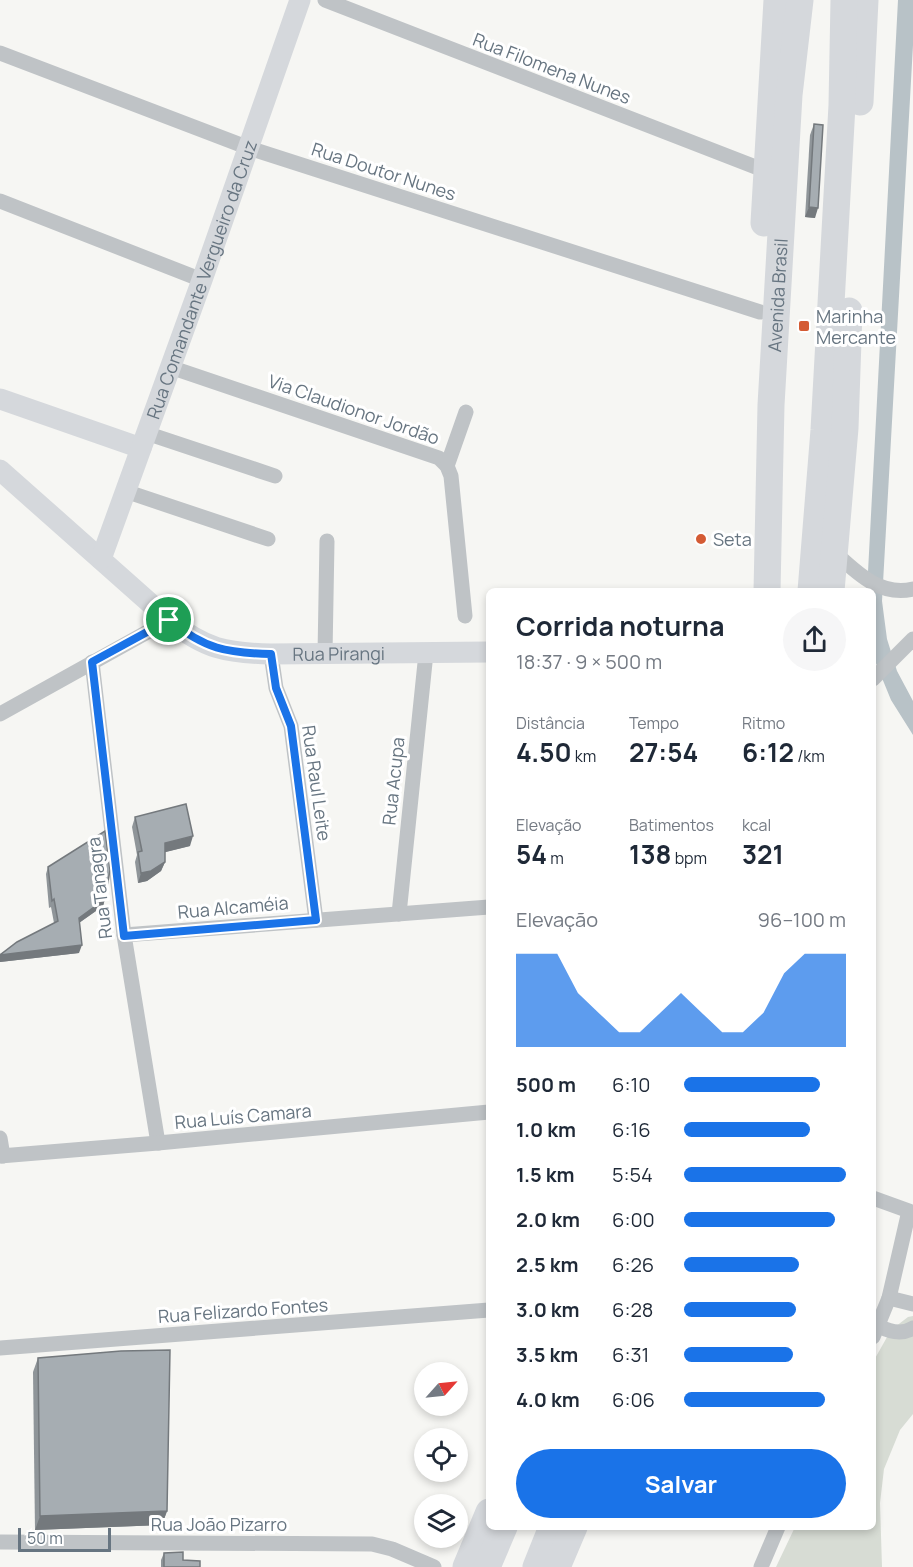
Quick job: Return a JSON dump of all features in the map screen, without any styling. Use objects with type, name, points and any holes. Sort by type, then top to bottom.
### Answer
[{"type":"highway","name":"Avenida Brasil","points":[[749,588],[766,171],[777,0]]},
{"type":"highway","name":"Avenida Brasil","points":[[767,588],[771,405],[789,95],[800,0]]},
{"type":"highway","points":[[811,588],[825,418],[842,105],[844,0]]},
{"type":"highway","points":[[831,588],[845,428],[865,0]]},
{"type":"highway","points":[[466,1567],[486,1519]]},
{"type":"highway","points":[[487,1567],[503,1530]]},
{"type":"highway","points":[[536,1567],[551,1530]]},
{"type":"highway","points":[[557,1567],[573,1530]]},
{"type":"street","name":"Rua Comandante Vergueiro da Cruz","points":[[101,559],[300,0]]},
{"type":"street","name":"Rua Filomena Nunes","points":[[325,0],[766,171]]},
{"type":"street","name":"Rua Doutor Nunes","points":[[0,53],[249,148],[760,312]]},
{"type":"street","points":[[0,201],[202,280]]},
{"type":"street","name":"Via Claudionor Jordão","points":[[170,367],[439,458],[447,466],[451,476],[465,616]]},
{"type":"street","points":[[0,399],[275,476]]},
{"type":"street","points":[[447,466],[466,412]]},
{"type":"street","name":"Rua Pirangi","points":[[2,475],[185,633],[219,650],[271,654],[486,651]]},
{"type":"street","points":[[125,491],[268,539]]},
{"type":"street","points":[[325,654],[327,541]]},
{"type":"street","points":[[834,552],[863,579],[900,592],[913,589]]},
{"type":"street","points":[[0,714],[169,620]]},
{"type":"street","points":[[876,675],[908,644]]},
{"type":"street","name":"Rua Acupa","points":[[399,914],[426,653]]},
{"type":"street","name":"Rua Raul Leite","points":[[271,654],[276,688],[291,726],[316,920]]},
{"type":"street","name":"Rua Tanagra","points":[[92,662],[124,936],[158,1143]]},
{"type":"street","name":"Rua Alcaméia","points":[[124,936],[486,907]]},
{"type":"street","name":"Rua Luís Camara","points":[[1,1156],[486,1112]]},
{"type":"street","points":[[0,1138],[1,1156]]},
{"type":"street","points":[[876,1199],[909,1211],[889,1298],[876,1332],[908,1331],[913,1328]]},
{"type":"street","points":[[889,1298],[913,1304]]},
{"type":"street","name":"Rua Felizardo Fontes","points":[[0,1348],[486,1310]]},
{"type":"street","points":[[760,1567],[777,1530]]},
{"type":"street","name":"Rua João Pizarro","points":[[0,1542],[362,1544],[392,1549],[434,1567]]},
{"type":"shaded area","points":[[898,0],[913,0],[913,45],[882,601],[887,639],[897,671],[913,701],[913,735],[891,700],[876,663],[876,588],[867,588]]},
{"type":"shaded area","points":[[913,1316],[913,1414],[900,1430],[884,1469],[880,1503],[882,1567],[776,1567],[794,1530],[876,1530],[876,1357],[891,1330],[908,1317]]},
{"type":"building","points":[[814,124],[823,125],[818,208],[809,207]]},
{"type":"building","points":[[186,804],[193,836],[165,843],[165,862],[151,871],[141,873],[138,852],[142,851],[135,817]]},
{"type":"building","points":[[105,831],[110,870],[105,899],[79,918],[82,945],[0,955],[17,942],[58,921],[54,899],[52,901],[48,867]]},
{"type":"building","points":[[170,1350],[167,1511],[40,1516],[38,1358],[121,1351]]},
{"type":"building","points":[[183,1552],[183,1560],[200,1561],[200,1567],[164,1567],[164,1553]]},
{"type":"place","name":"Marinha Mercante","points":[[804,326]]},
{"type":"place","name":"Seta","points":[[701,539]]},
{"type":"route","points":[[169,620],[185,633],[219,650],[271,654],[276,688],[291,726],[316,920],[124,936],[92,662],[169,620]]}]
